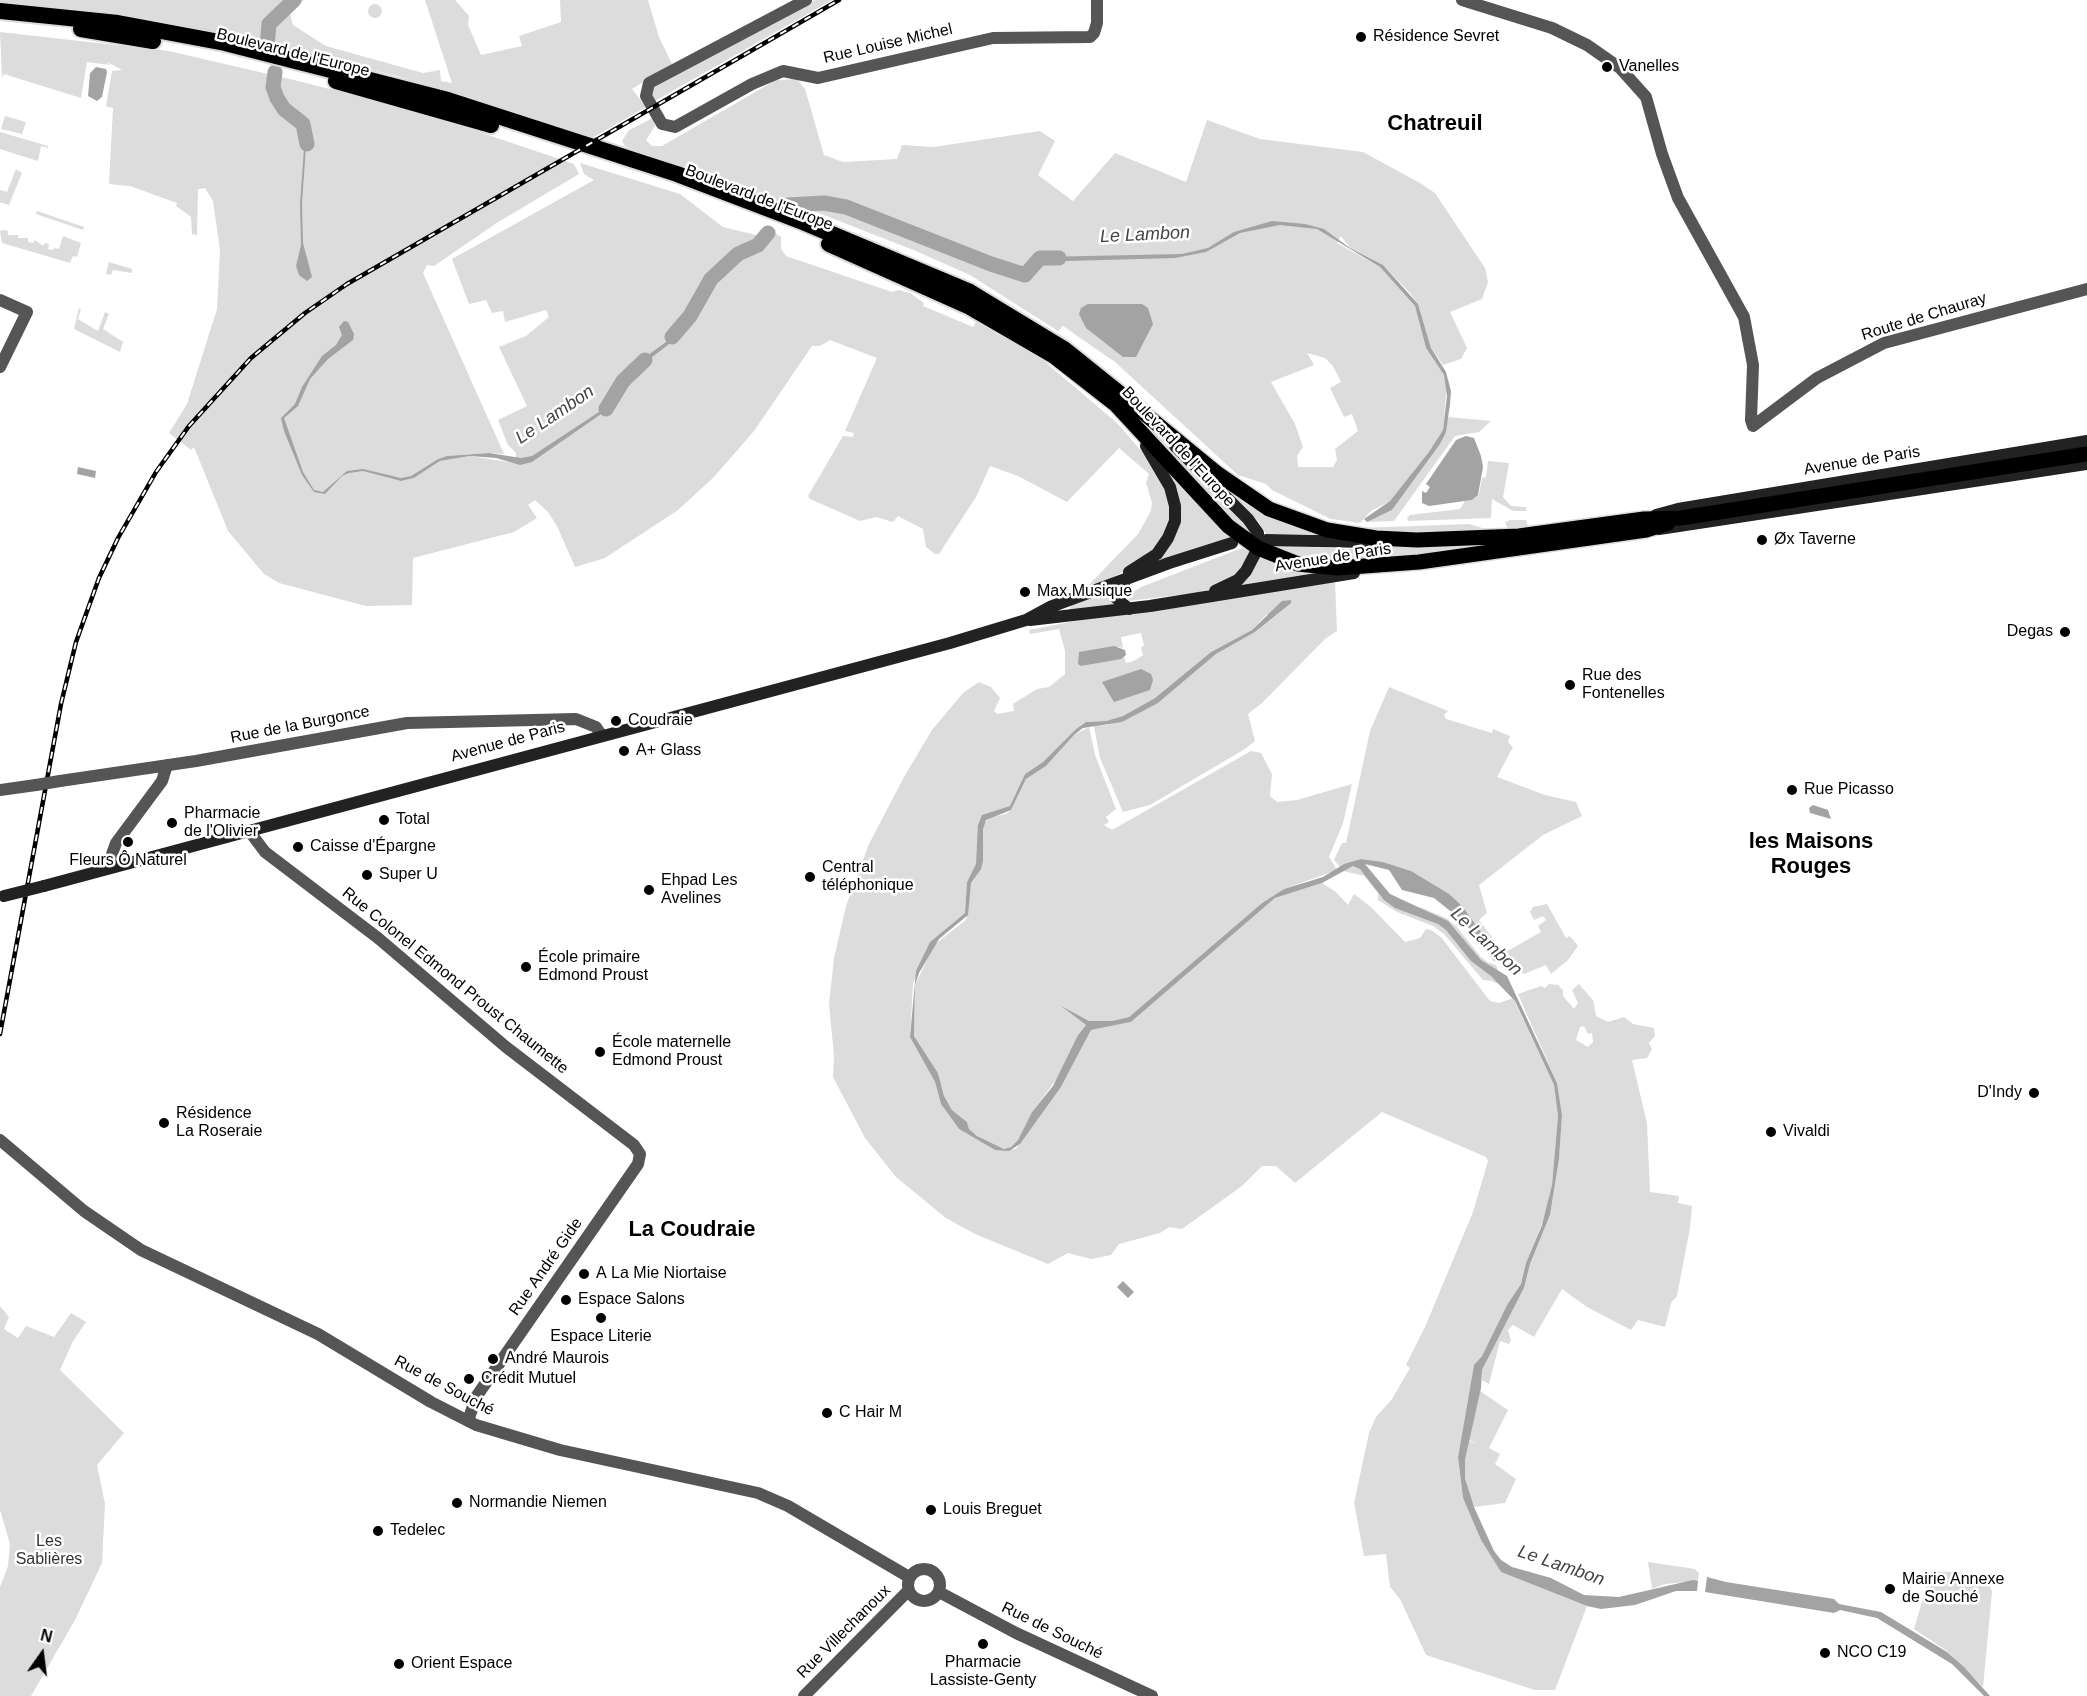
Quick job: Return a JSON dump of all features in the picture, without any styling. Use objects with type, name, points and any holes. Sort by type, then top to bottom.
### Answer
[{"type":"highway","name":"Boulevard de l'Europe","points":[[0,11],[118,23],[267,53],[458,103],[676,174],[803,222],[970,292],[1064,349],[1140,410]]},
{"type":"highway","name":"Boulevard de l'Europe","points":[[0,22],[78,29],[229,55],[388,96],[558,146],[698,193],[809,236],[970,307],[1051,354]]},
{"type":"main road","name":"Boulevard de l'Europe","points":[[1051,354],[1115,404],[1215,513],[1281,559],[1323,568],[1419,562]]},
{"type":"main road","points":[[1051,354],[1104,399],[1133,430],[1167,477],[1173,496],[1174,521],[1163,547],[1149,561],[1102,588]]},
{"type":"main road","name":"Boulevard de l'Europe","points":[[1140,410],[1218,474],[1269,509],[1327,530],[1376,538],[1417,540]]},
{"type":"main road","points":[[1140,410],[1256,528],[1262,544],[1238,580],[1201,598]]},
{"type":"main road","name":"Avenue de Paris","points":[[1645,524],[1678,509],[2086,444]]},
{"type":"main road","name":"Avenue de Paris","points":[[2,897],[950,643],[1026,620],[1129,609],[1419,562],[1681,518],[2086,444]]},
{"type":"main road","name":"Avenue de Paris","points":[[1262,544],[1378,543],[1543,534],[1645,524],[1681,528],[2087,464]]},
{"type":"main road","name":"Avenue de Paris","points":[[1026,620],[1050,607],[1169,563],[1232,543]]},
{"type":"main road","points":[[1126,580],[1118,587],[1116,598],[1129,609]]},
{"type":"street","name":"Rue Louise Michel","points":[[806,0],[654,80],[646,87],[648,103],[662,124],[670,128],[757,81],[783,71],[818,78],[993,38],[1090,37],[1094,33],[1097,22],[1097,0]]},
{"type":"street","name":"Route de Chauray","points":[[1462,0],[1552,28],[1587,45],[1620,68],[1642,91],[1651,108],[1662,154],[1678,198],[1744,317],[1753,365],[1751,420],[1753,426],[1817,378],[1884,343],[2087,289]]},
{"type":"street","points":[[0,300],[27,312],[0,367]]},
{"type":"street","name":"Rue de la Burgonce","points":[[0,790],[167,765],[407,723],[576,719],[596,727],[602,736]]},
{"type":"street","points":[[107,868],[116,843],[162,781],[167,765]]},
{"type":"street","name":"Rue Colonel Edmond Proust Chaumette","points":[[250,832],[265,852],[378,938],[506,1047],[634,1145],[640,1154]]},
{"type":"street","name":"Rue de Souché","points":[[0,1140],[84,1211],[132,1245],[318,1334],[468,1421],[536,1444],[758,1493],[788,1506],[909,1577]]},
{"type":"street","name":"Rue André Gide","points":[[468,1421],[476,1396],[638,1164],[640,1154]]},
{"type":"street","points":[[444,1408],[460,1406],[476,1396]]},
{"type":"street","points":[[931,1570],[940,1580],[939,1592],[932,1599],[920,1601],[908,1591],[909,1577],[916,1571],[931,1570]]},
{"type":"street","name":"Rue Villechanoux","points":[[804,1696],[908,1591]]},
{"type":"street","name":"Rue de Souché","points":[[939,1592],[1016,1633],[1152,1696]]},
{"type":"green space","points":[[0,0],[304,0],[290,14],[293,25],[326,46],[423,73],[440,70],[441,81],[452,83],[425,0],[455,0],[469,16],[468,25],[481,55],[522,46],[519,36],[561,22],[560,0],[648,0],[659,37],[672,64],[632,89],[646,107],[594,137],[397,76],[215,33],[129,16],[0,3]]},
{"type":"green space","points":[[815,0],[832,0],[655,101],[651,92],[655,83]]},
{"type":"green space","points":[[372,4],[378,4],[382,11],[378,18],[372,18],[368,14],[368,8]]},
{"type":"green space","points":[[0,32],[169,51],[420,112],[574,164],[579,174],[495,224],[434,266],[427,265],[423,273],[504,454],[447,456],[411,476],[401,478],[374,474],[401,481],[414,478],[440,461],[470,456],[515,463],[516,453],[508,445],[498,420],[527,406],[499,347],[526,336],[549,317],[546,310],[505,322],[503,311],[492,313],[486,300],[469,304],[452,259],[594,180],[584,174],[580,163],[680,194],[723,227],[756,235],[765,226],[781,237],[781,249],[786,256],[892,292],[899,290],[910,293],[924,303],[923,306],[973,327],[976,322],[1044,361],[1117,423],[1157,469],[1173,511],[1162,543],[1132,568],[1083,591],[1138,534],[1151,511],[1152,503],[1146,483],[1149,474],[1119,448],[1067,502],[1018,476],[990,466],[976,497],[939,554],[935,554],[926,547],[923,529],[898,516],[893,522],[876,517],[860,521],[810,499],[808,496],[843,436],[853,437],[854,433],[845,431],[877,358],[830,340],[820,346],[812,346],[754,431],[714,477],[678,510],[605,558],[575,567],[557,526],[548,512],[535,500],[528,505],[537,518],[514,532],[413,558],[412,605],[366,606],[279,583],[264,574],[228,531],[194,447],[191,450],[169,433],[187,404],[217,309],[220,250],[213,201],[205,188],[198,189],[197,235],[192,234],[191,217],[176,206],[177,203],[130,186],[109,184],[113,108],[106,106],[112,71],[122,70],[107,62],[110,65],[87,62],[81,98],[4,74],[2,78]]},
{"type":"green space","points":[[797,79],[805,89],[824,155],[843,162],[897,159],[902,145],[934,147],[1040,131],[1055,141],[1038,175],[1073,201],[1115,153],[1186,182],[1207,120],[1260,139],[1363,152],[1435,193],[1485,268],[1488,282],[1482,299],[1450,312],[1467,348],[1461,359],[1443,365],[1431,348],[1418,304],[1410,293],[1383,265],[1350,248],[1341,236],[1337,243],[1380,267],[1415,306],[1426,348],[1444,375],[1447,385],[1443,430],[1429,453],[1390,501],[1371,511],[1360,523],[1331,519],[1272,490],[1266,484],[1238,475],[1115,362],[1063,326],[1058,331],[970,275],[916,251],[793,203],[783,203],[641,153],[625,146],[622,141],[629,130],[653,118],[655,126],[646,140],[652,146],[662,146],[776,80]],"holes":[[[1307,353],[1325,358],[1333,366],[1341,382],[1330,388],[1344,417],[1352,414],[1358,431],[1335,449],[1337,460],[1333,467],[1298,467],[1297,456],[1303,447],[1295,424],[1271,382],[1314,365]]]},
{"type":"green space","points":[[5,116],[26,122],[22,134],[1,129]]},
{"type":"green space","points":[[0,132],[48,146],[48,148],[41,146],[38,161],[0,149]]},
{"type":"green space","points":[[16,169],[22,173],[9,205],[0,202],[0,190],[7,192]]},
{"type":"green space","points":[[37,211],[84,227],[83,230],[36,214]]},
{"type":"green space","points":[[0,231],[8,231],[8,235],[28,238],[28,242],[33,243],[35,240],[43,246],[45,243],[49,244],[48,249],[53,250],[54,248],[59,249],[63,236],[81,243],[77,257],[73,256],[70,263],[2,243]]},
{"type":"green space","points":[[109,262],[132,269],[132,273],[113,270],[111,275],[106,274]]},
{"type":"green space","points":[[79,308],[81,309],[78,319],[98,331],[105,312],[109,314],[103,329],[123,342],[120,352],[74,329]]},
{"type":"green space","points":[[1126,406],[1179,454],[1254,534],[1247,537]]},
{"type":"green space","points":[[1448,417],[1491,421],[1479,432],[1455,436],[1394,521],[1367,522],[1392,510],[1440,444]]},
{"type":"green space","points":[[1488,461],[1509,463],[1503,497],[1511,506],[1526,507],[1526,511],[1513,511],[1492,499],[1491,518],[1408,521],[1407,518],[1410,515],[1460,509],[1465,501],[1472,500],[1479,494],[1482,478],[1486,477]]},
{"type":"green space","points":[[1209,475],[1317,534],[1266,534],[1258,521]]},
{"type":"green space","points":[[1174,478],[1199,506],[1235,540],[1156,560],[1174,537]]},
{"type":"green space","points":[[1526,520],[1529,530],[1508,529],[1505,522]]},
{"type":"green space","points":[[1469,524],[1496,532],[1394,534],[1359,528]]},
{"type":"green space","points":[[1498,544],[1418,557],[1308,562],[1273,549],[1276,545],[1347,549]]},
{"type":"green space","points":[[1242,548],[1251,549],[1241,572],[1215,587],[1198,593],[1128,601],[1129,595],[1141,587]]},
{"type":"green space","points":[[1260,556],[1319,573],[1234,588],[1249,576]]},
{"type":"green space","points":[[1335,582],[1337,631],[1325,639],[1262,703],[1248,714],[1255,741],[1245,749],[1150,805],[1123,812],[1100,758],[1094,726],[1107,725],[1158,703],[1216,654],[1255,632],[1281,611],[1266,615],[1252,630],[1211,652],[1155,698],[1123,716],[1106,721],[1086,722],[1043,762],[1025,774],[1010,806],[982,816],[976,864],[967,882],[965,913],[930,942],[913,984],[910,1037],[935,1082],[941,1104],[959,1129],[995,1150],[1016,1149],[1061,1087],[1091,1030],[1131,1022],[1275,898],[1322,883],[1336,892],[1348,905],[1354,894],[1371,907],[1405,942],[1420,938],[1426,929],[1431,930],[1441,937],[1490,1001],[1499,1003],[1513,998],[1554,1085],[1558,1116],[1552,1185],[1547,1211],[1526,1263],[1521,1284],[1507,1305],[1482,1356],[1474,1365],[1458,1457],[1463,1498],[1481,1540],[1501,1572],[1587,1606],[1555,1690],[1535,1690],[1426,1655],[1400,1599],[1390,1587],[1386,1554],[1364,1556],[1354,1503],[1369,1433],[1376,1417],[1392,1399],[1410,1368],[1406,1365],[1425,1327],[1473,1212],[1488,1161],[1486,1157],[1382,1112],[1295,1183],[1276,1166],[1262,1166],[1242,1186],[1182,1229],[1169,1227],[1160,1233],[1119,1244],[1111,1255],[1091,1259],[1068,1253],[1048,1264],[975,1234],[946,1218],[896,1177],[865,1138],[833,1077],[834,1056],[829,1004],[834,958],[846,906],[869,844],[904,777],[932,730],[963,693],[979,682],[991,687],[1000,698],[994,711],[997,714],[1014,711],[1013,704],[1037,689],[1049,687],[1065,674],[1065,651],[1059,629],[1030,634],[1029,630],[1085,619]],"holes":[[[1141,633],[1144,645],[1141,648],[1143,655],[1134,661],[1126,663],[1124,657],[1081,666],[1119,647],[1123,648],[1121,637]]]},
{"type":"green space","points":[[1109,593],[1120,607],[1069,612],[1071,604]]},
{"type":"green space","points":[[1389,687],[1448,711],[1444,715],[1446,719],[1492,733],[1493,729],[1510,736],[1508,742],[1513,747],[1497,777],[1545,795],[1576,802],[1582,816],[1543,835],[1479,885],[1487,913],[1479,920],[1504,953],[1541,932],[1538,926],[1546,920],[1543,916],[1534,920],[1530,912],[1533,907],[1547,904],[1566,938],[1570,936],[1578,946],[1568,960],[1551,974],[1546,965],[1524,974],[1515,968],[1511,972],[1505,970],[1484,937],[1411,871],[1383,862],[1361,859],[1340,867],[1334,860],[1342,843],[1346,843],[1370,731]]},
{"type":"green space","points":[[1089,727],[1095,755],[1116,809],[1106,817],[1109,822],[1104,825],[1112,830],[1251,751],[1261,753],[1272,774],[1270,796],[1277,802],[1297,800],[1352,784],[1343,823],[1329,857],[1337,870],[1284,889],[1262,903],[1129,1017],[1112,1021],[1089,1021],[1061,1005],[1086,1025],[1078,1035],[1059,1076],[1032,1112],[1018,1140],[1011,1147],[1004,1149],[977,1136],[969,1129],[967,1122],[952,1110],[944,1096],[938,1073],[914,1036],[915,985],[934,945],[966,920],[971,883],[977,874],[983,824],[991,817],[1006,814],[1011,810],[1026,779],[1046,766],[1074,735]]},
{"type":"green space","points":[[1357,864],[1364,864],[1386,893],[1405,905],[1422,908],[1446,918],[1456,926],[1481,957],[1496,965],[1504,987],[1492,981],[1483,980],[1444,934],[1433,926],[1397,912],[1378,900],[1378,893],[1364,876],[1343,871]]},
{"type":"green space","points":[[1549,984],[1558,985],[1563,990],[1563,996],[1574,1009],[1578,1003],[1572,990],[1579,984],[1593,1000],[1596,1016],[1608,1022],[1624,1017],[1633,1024],[1654,1028],[1655,1036],[1649,1043],[1652,1049],[1647,1058],[1632,1060],[1647,1123],[1650,1192],[1679,1196],[1678,1203],[1692,1206],[1690,1228],[1677,1296],[1671,1303],[1665,1327],[1638,1320],[1631,1330],[1587,1307],[1562,1289],[1534,1337],[1513,1325],[1508,1330],[1511,1341],[1509,1344],[1500,1341],[1489,1384],[1482,1380],[1482,1370],[1524,1288],[1530,1264],[1550,1215],[1559,1159],[1562,1115],[1557,1083],[1518,994],[1541,986],[1545,988]],"holes":[[[1584,1026],[1588,1034],[1592,1033],[1593,1042],[1588,1047],[1576,1040],[1580,1027]]]},
{"type":"green space","name":"Les Sablières","points":[[0,1306],[9,1317],[4,1329],[18,1338],[26,1326],[54,1337],[71,1313],[86,1322],[73,1341],[60,1370],[124,1433],[97,1465],[105,1504],[102,1563],[75,1620],[31,1696],[0,1696],[0,1587],[8,1566],[10,1544],[0,1510]]},
{"type":"green space","points":[[1480,1391],[1508,1410],[1489,1448],[1500,1454],[1495,1464],[1516,1479],[1505,1503],[1474,1507],[1465,1478],[1465,1460],[1469,1441],[1478,1444],[1469,1440]]},
{"type":"green space","points":[[1648,1562],[1695,1569],[1699,1573],[1698,1581],[1665,1584],[1652,1589]]},
{"type":"green space","points":[[1931,1571],[1985,1574],[1992,1592],[1983,1687],[1947,1651],[1914,1629]]},
{"type":"water","points":[[287,0],[300,0],[268,29],[263,27]]},
{"type":"water","points":[[96,67],[106,69],[107,72],[102,97],[97,101],[88,96],[90,73]]},
{"type":"water","points":[[276,98],[301,120],[307,132],[302,203],[303,243],[312,277],[307,281],[299,275],[296,266],[301,245],[300,204],[305,135],[300,122],[283,108]]},
{"type":"water","points":[[1272,221],[1305,224],[1324,229],[1350,248],[1383,265],[1418,304],[1431,348],[1446,372],[1451,391],[1450,404],[1446,432],[1440,444],[1392,510],[1367,522],[1364,519],[1390,501],[1429,452],[1443,430],[1447,396],[1444,375],[1426,348],[1415,306],[1380,267],[1317,229],[1280,225],[1240,233],[1206,252],[1175,258],[1067,261],[1039,257],[1182,254],[1208,248],[1234,232]]},
{"type":"water","points":[[755,244],[759,246],[733,260],[715,276],[669,344],[633,372],[604,412],[532,462],[520,465],[496,458],[470,456],[440,461],[414,478],[401,481],[363,471],[349,473],[342,476],[325,494],[314,492],[302,475],[281,418],[295,404],[302,387],[322,356],[336,345],[342,335],[339,327],[344,321],[348,322],[354,334],[353,340],[328,359],[310,379],[298,406],[284,418],[303,472],[314,490],[323,492],[347,471],[363,469],[401,478],[411,476],[447,456],[489,453],[521,458],[532,456],[602,410],[640,361],[666,342],[694,307],[714,275],[728,261]]},
{"type":"water","points":[[1088,304],[1142,304],[1148,308],[1153,324],[1136,357],[1123,357],[1086,328],[1079,314],[1081,308]]},
{"type":"water","points":[[1466,436],[1474,438],[1481,456],[1483,467],[1478,495],[1472,500],[1429,506],[1422,503],[1422,491],[1426,493],[1430,487],[1426,484],[1456,440]]},
{"type":"water","points":[[78,467],[96,471],[95,478],[77,474]]},
{"type":"water","points":[[1291,600],[1291,603],[1255,632],[1216,654],[1158,703],[1122,722],[1083,728],[1046,766],[1026,779],[1011,810],[986,820],[983,829],[983,861],[981,869],[971,883],[968,915],[939,939],[919,973],[915,985],[914,1036],[938,1073],[944,1096],[952,1110],[967,1122],[969,1129],[977,1136],[1004,1149],[1011,1147],[1018,1140],[1032,1112],[1053,1086],[1078,1035],[1086,1025],[1060,1005],[1089,1021],[1112,1021],[1129,1017],[1262,903],[1284,889],[1323,877],[1344,864],[1361,859],[1383,862],[1411,871],[1449,894],[1462,906],[1499,957],[1499,962],[1494,961],[1464,922],[1434,898],[1402,890],[1389,870],[1365,864],[1390,894],[1448,921],[1481,960],[1507,976],[1557,1083],[1562,1115],[1559,1159],[1550,1215],[1530,1264],[1524,1288],[1482,1370],[1481,1388],[1465,1460],[1465,1478],[1474,1507],[1494,1551],[1501,1560],[1512,1567],[1551,1578],[1584,1595],[1619,1597],[1693,1580],[1698,1581],[1697,1591],[1676,1591],[1635,1605],[1601,1609],[1587,1606],[1501,1572],[1481,1540],[1463,1498],[1458,1457],[1474,1365],[1482,1356],[1507,1305],[1521,1284],[1526,1263],[1542,1225],[1552,1185],[1558,1116],[1554,1085],[1515,1001],[1491,976],[1471,961],[1446,930],[1438,924],[1395,908],[1384,900],[1360,869],[1353,866],[1322,883],[1275,898],[1131,1022],[1091,1030],[1061,1087],[1020,1144],[1009,1151],[995,1150],[959,1129],[941,1104],[935,1082],[910,1037],[916,971],[930,942],[965,913],[967,882],[976,864],[978,825],[982,815],[1010,806],[1025,774],[1043,762],[1086,722],[1106,721],[1123,716],[1155,698],[1211,652],[1252,630],[1282,601]]},
{"type":"water","points":[[1114,646],[1125,650],[1126,655],[1121,659],[1081,666],[1078,664],[1079,652]]},
{"type":"water","points":[[1141,669],[1151,674],[1153,680],[1150,690],[1114,702],[1102,682]]},
{"type":"water","points":[[1813,805],[1828,810],[1831,819],[1810,813],[1809,808]]},
{"type":"water","points":[[1123,1281],[1134,1292],[1128,1298],[1117,1287]]},
{"type":"water","points":[[1707,1577],[1834,1599],[1839,1604],[1881,1612],[1947,1652],[1990,1696],[1984,1696],[1952,1664],[1877,1618],[1840,1610],[1834,1613],[1705,1592]]},
{"type":"waterway","name":"Le Lambon","points":[[267,46],[269,24],[294,0]]},
{"type":"waterway","name":"Le Lambon","points":[[275,72],[273,87],[277,98],[284,109],[303,124],[307,144]]},
{"type":"waterway","name":"Le Lambon","points":[[788,205],[824,203],[846,207],[1025,275],[1040,258],[1059,258]]},
{"type":"waterway","name":"Le Lambon","points":[[672,337],[690,316],[711,279],[738,254],[758,245],[768,233]]},
{"type":"waterway","name":"Le Lambon","points":[[606,409],[623,381],[645,360]]},
{"type":"railway","points":[[0,1034],[61,704],[76,642],[99,578],[118,538],[156,472],[189,426],[251,358],[305,313],[347,284],[839,0]]},
{"type":"place","name":"Résidence Sevret","points":[[1361,37]]},
{"type":"place","name":"Vanelles","points":[[1607,67]]},
{"type":"place","name":"Øx Taverne","points":[[1762,540]]},
{"type":"place","name":"Max Musique","points":[[1025,592]]},
{"type":"place","name":"Degas","points":[[2065,632]]},
{"type":"place","name":"Rue des Fontenelles","points":[[1570,685]]},
{"type":"place","name":"Coudraie","points":[[616,721]]},
{"type":"place","name":"A+ Glass","points":[[624,751]]},
{"type":"place","name":"Rue Picasso","points":[[1792,790]]},
{"type":"place","name":"Total","points":[[384,820]]},
{"type":"place","name":"Pharmacie de l'Olivier","points":[[172,823]]},
{"type":"place","name":"Fleurs Ô Naturel","points":[[128,842]]},
{"type":"place","name":"Caisse d'Épargne","points":[[298,847]]},
{"type":"place","name":"Super U","points":[[367,875]]},
{"type":"place","name":"Central téléphonique","points":[[810,877]]},
{"type":"place","name":"Ehpad Les Avelines","points":[[649,890]]},
{"type":"place","name":"École primaire Edmond Proust","points":[[526,967]]},
{"type":"place","name":"École maternelle Edmond Proust","points":[[600,1052]]},
{"type":"place","name":"D'Indy","points":[[2034,1093]]},
{"type":"place","name":"Résidence La Roseraie","points":[[164,1123]]},
{"type":"place","name":"Vivaldi","points":[[1771,1132]]},
{"type":"place","name":"A La Mie Niortaise","points":[[584,1274]]},
{"type":"place","name":"Espace Salons","points":[[566,1300]]},
{"type":"place","name":"Espace Literie","points":[[601,1318]]},
{"type":"place","name":"André Maurois","points":[[493,1359]]},
{"type":"place","name":"Crédit Mutuel","points":[[469,1379]]},
{"type":"place","name":"C Hair M","points":[[827,1413]]},
{"type":"place","name":"Normandie Niemen","points":[[457,1503]]},
{"type":"place","name":"Louis Breguet","points":[[931,1510]]},
{"type":"place","name":"Tedelec","points":[[378,1531]]},
{"type":"place","name":"Mairie Annexe de Souché","points":[[1890,1589]]},
{"type":"place","name":"Pharmacie Lassiste-Genty","points":[[983,1644]]},
{"type":"place","name":"NCO C19","points":[[1825,1653]]},
{"type":"place","name":"Orient Espace","points":[[399,1664]]},
{"type":"district","name":"Chatreuil","points":[[1435,124]]},
{"type":"district","name":"les Maisons Rouges","points":[[1811,854]]},
{"type":"district","name":"La Coudraie","points":[[692,1230]]}]
